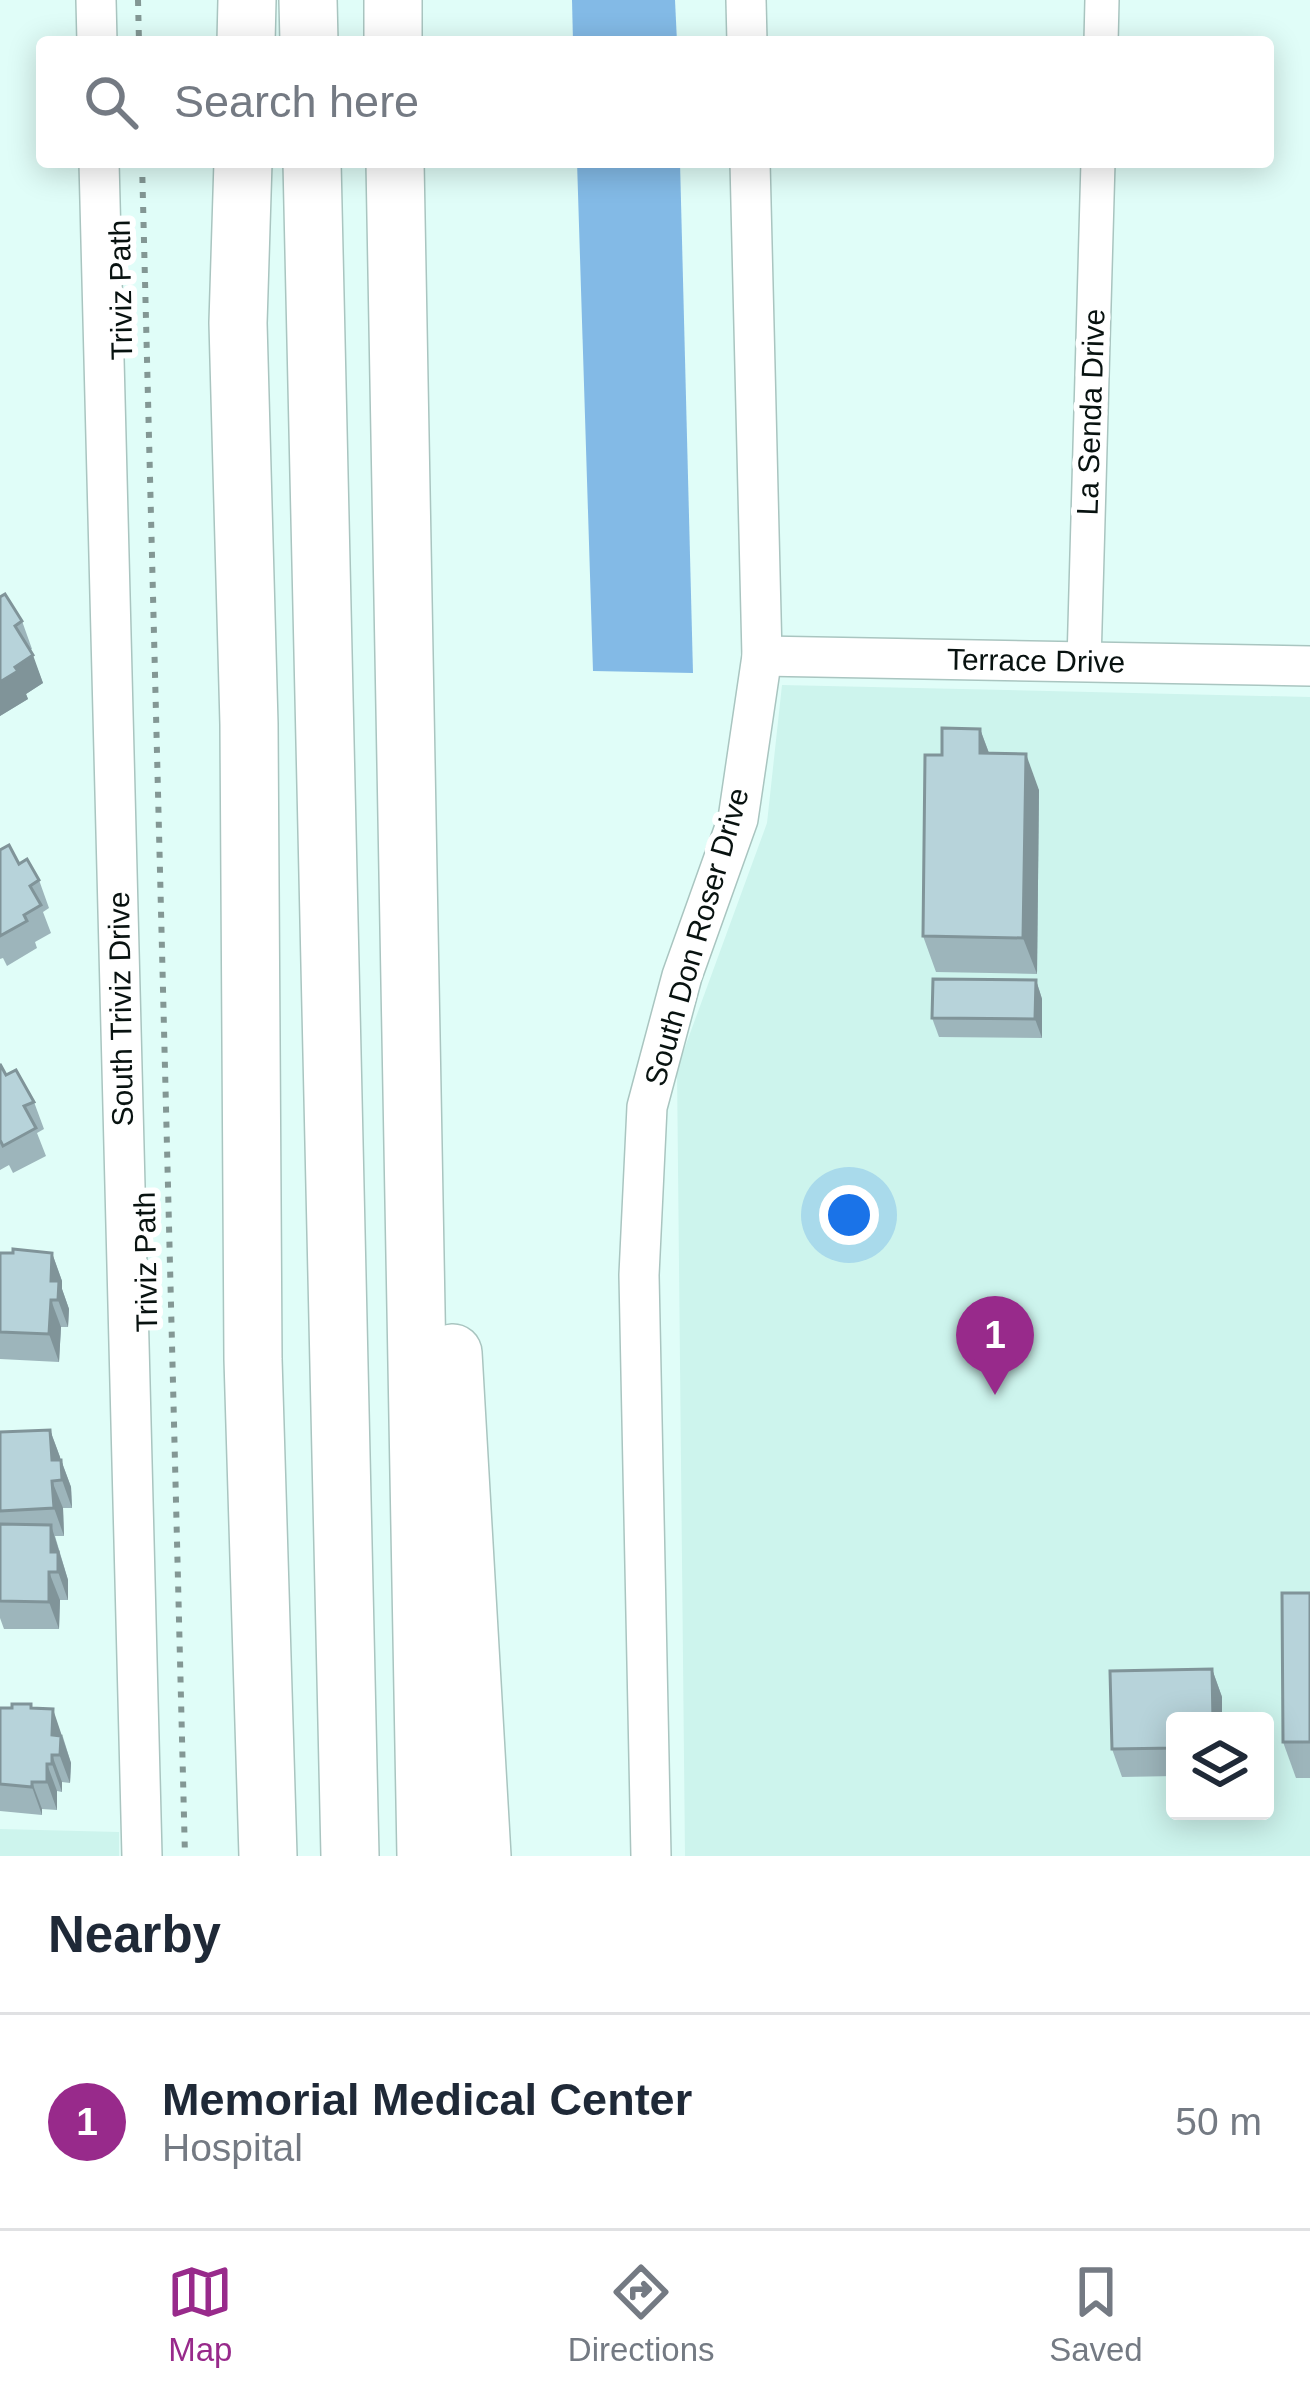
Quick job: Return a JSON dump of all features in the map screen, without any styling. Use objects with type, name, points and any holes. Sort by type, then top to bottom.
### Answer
[{"type":"highway","points":[[246,36],[247,0]]},
{"type":"highway","points":[[308,0],[309,36]]},
{"type":"highway","points":[[393,0],[394,36]]},
{"type":"highway","points":[[242,168],[238,323],[249,724],[253,1359],[268,1856]]},
{"type":"highway","points":[[311,168],[350,1856]]},
{"type":"highway","points":[[395,168],[426,1856]]},
{"type":"highway","points":[[409,974],[453,1353],[482,1856]]},
{"type":"street","points":[[96,0],[97,36]]},
{"type":"street","points":[[746,0],[747,36]]},
{"type":"street","points":[[1101,36],[1102,0]]},
{"type":"street","name":"South Triviz Drive","points":[[99,168],[142,1856]]},
{"type":"street","name":"South Don Roser Drive","points":[[651,1856],[639,1275],[647,1107],[682,976],[738,819],[762,656],[750,168]]},
{"type":"street","name":"La Senda Drive","points":[[1084,662],[1097,168]]},
{"type":"street","name":"Terrace Drive","points":[[762,656],[1310,666]]},
{"type":"path","points":[[138,0],[139,36]]},
{"type":"path","name":"Triviz Path","points":[[142,168],[185,1856]]},
{"type":"shaded area","points":[[782,685],[1310,697],[1310,1856],[685,1856],[677,1069],[767,823]]},
{"type":"shaded area","points":[[0,1829],[119,1832],[119,1856],[0,1856]]},
{"type":"water","points":[[572,0],[675,0],[677,36],[573,36]]},
{"type":"water","points":[[577,168],[680,168],[693,673],[593,671]]},
{"type":"building","points":[[5,594],[22,621],[15,626],[33,655],[0,682],[0,597]]},
{"type":"building","points":[[942,728],[980,729],[980,753],[1026,754],[1023,938],[923,936],[925,755],[942,755]]},
{"type":"building","points":[[9,845],[19,864],[27,859],[39,880],[30,886],[41,905],[24,915],[27,921],[0,936],[0,850]]},
{"type":"building","points":[[933,979],[1036,980],[1035,1019],[932,1018]]},
{"type":"building","points":[[0,1064],[6,1075],[16,1070],[34,1102],[24,1106],[36,1128],[3,1146],[0,1140]]},
{"type":"building","points":[[13,1249],[52,1253],[51,1281],[59,1281],[58,1300],[51,1300],[49,1334],[0,1332],[0,1253],[13,1253]]},
{"type":"building","points":[[50,1430],[52,1460],[61,1460],[62,1480],[52,1481],[54,1508],[0,1511],[0,1432]]},
{"type":"building","points":[[0,1524],[51,1525],[51,1552],[58,1552],[58,1572],[49,1572],[49,1602],[0,1601]]},
{"type":"building","points":[[1282,1593],[1310,1593],[1310,1742],[1283,1742]]},
{"type":"building","points":[[1212,1669],[1213,1712],[1166,1712],[1166,1748],[1112,1749],[1110,1671]]},
{"type":"building","points":[[12,1704],[53,1709],[52,1735],[61,1736],[60,1755],[52,1755],[52,1764],[47,1764],[47,1782],[32,1782],[32,1787],[0,1784],[0,1708],[12,1708]]},
{"type":"place","name":"Memorial Medical Center","points":[[995,1395]]}]
